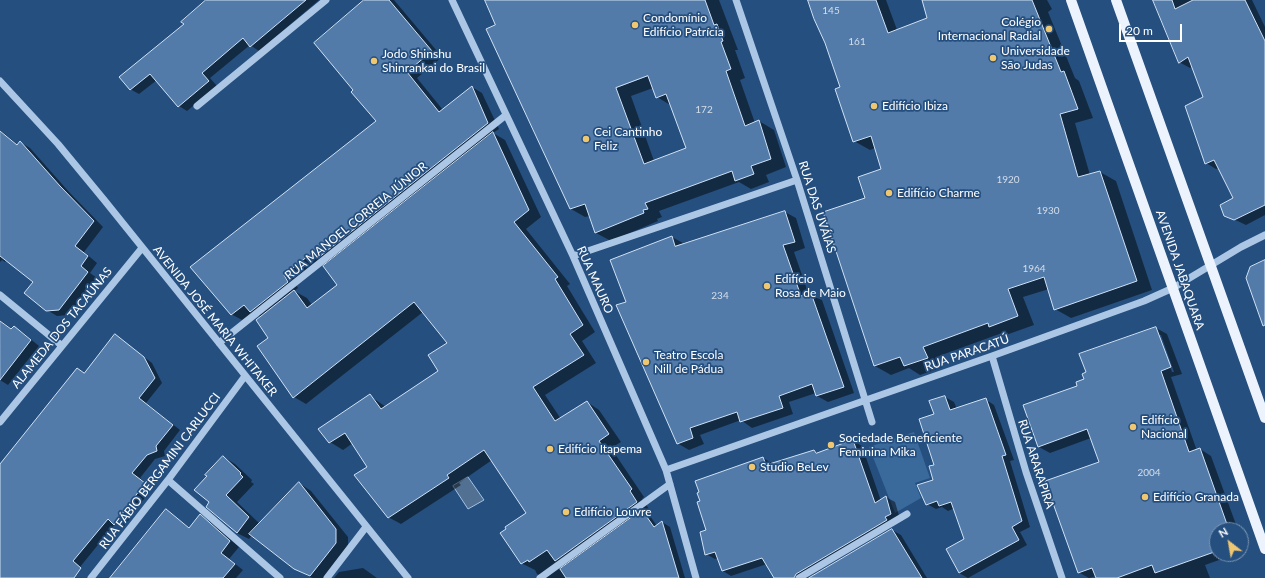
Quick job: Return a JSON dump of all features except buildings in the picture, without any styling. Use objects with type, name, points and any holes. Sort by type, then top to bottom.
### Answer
[{"type":"main road","name":"AVENIDA JABAQUARA","points":[[1070,0],[1265,549]]},
{"type":"main road","points":[[1116,0],[1265,418]]},
{"type":"street","points":[[197,106],[326,0]]},
{"type":"street","name":"RUA MAURO","points":[[452,0],[573,256],[666,470],[696,578]]},
{"type":"street","name":"RUA DAS UVÁIAS","points":[[736,0],[797,180],[872,422]]},
{"type":"street","name":"AVENIDA JOSÉ MARIA WHITAKER","points":[[0,81],[58,144],[408,578]]},
{"type":"street","name":"RUA MANOEL CORREIA JÚNIOR","points":[[219,344],[506,115]]},
{"type":"street","points":[[573,256],[797,180]]},
{"type":"street","name":"RUA PARACATÚ","points":[[666,470],[1144,301],[1173,288],[1265,235]]},
{"type":"street","name":"ALAMEDA DOS TACAÚNAS","points":[[0,422],[142,248]]},
{"type":"street","points":[[0,295],[61,346]]},
{"type":"street","name":"RUA ARARAPIRA","points":[[992,356],[1026,472],[1062,578]]},
{"type":"street","name":"RUA FÁBIO BERGAMINI CARLUCCI","points":[[91,578],[168,480],[245,376]]},
{"type":"street","points":[[168,480],[280,578]]},
{"type":"street","points":[[540,578],[670,484]]},
{"type":"street","points":[[799,578],[907,514]]},
{"type":"street","points":[[327,578],[366,527]]},
{"type":"shaded area","points":[[914,432],[930,478],[915,483],[921,498],[895,513],[869,447]]},
{"type":"shaded area","points":[[468,477],[484,500],[468,509],[453,486]]},
{"type":"place","name":"Condomínio Edifício Patrícia","points":[[635,25]]},
{"type":"place","name":"Colégio Internacional Radial","points":[[1049,29]]},
{"type":"place","name":"Universidade São Judas","points":[[993,58]]},
{"type":"place","name":"Jodo Shinshu Shinrankai do Brasil","points":[[374,61]]},
{"type":"place","name":"Edifício Ibiza","points":[[874,106]]},
{"type":"place","name":"Cei Cantinho Feliz","points":[[586,139]]},
{"type":"place","name":"Edifício Charme","points":[[889,193]]},
{"type":"place","name":"Edifício Rosa de Maio","points":[[767,286]]},
{"type":"place","name":"Teatro Escola Nill de Pádua","points":[[646,362]]},
{"type":"place","name":"Edifício Nacional","points":[[1133,427]]},
{"type":"place","name":"Sociedade Beneficiente Feminina Mika","points":[[831,445]]},
{"type":"place","name":"Edifício Itapema","points":[[550,449]]},
{"type":"place","name":"Studio BeLev","points":[[752,467]]},
{"type":"place","name":"Edifício Granada","points":[[1145,497]]},
{"type":"place","name":"Edifício Louvre","points":[[566,512]]}]
